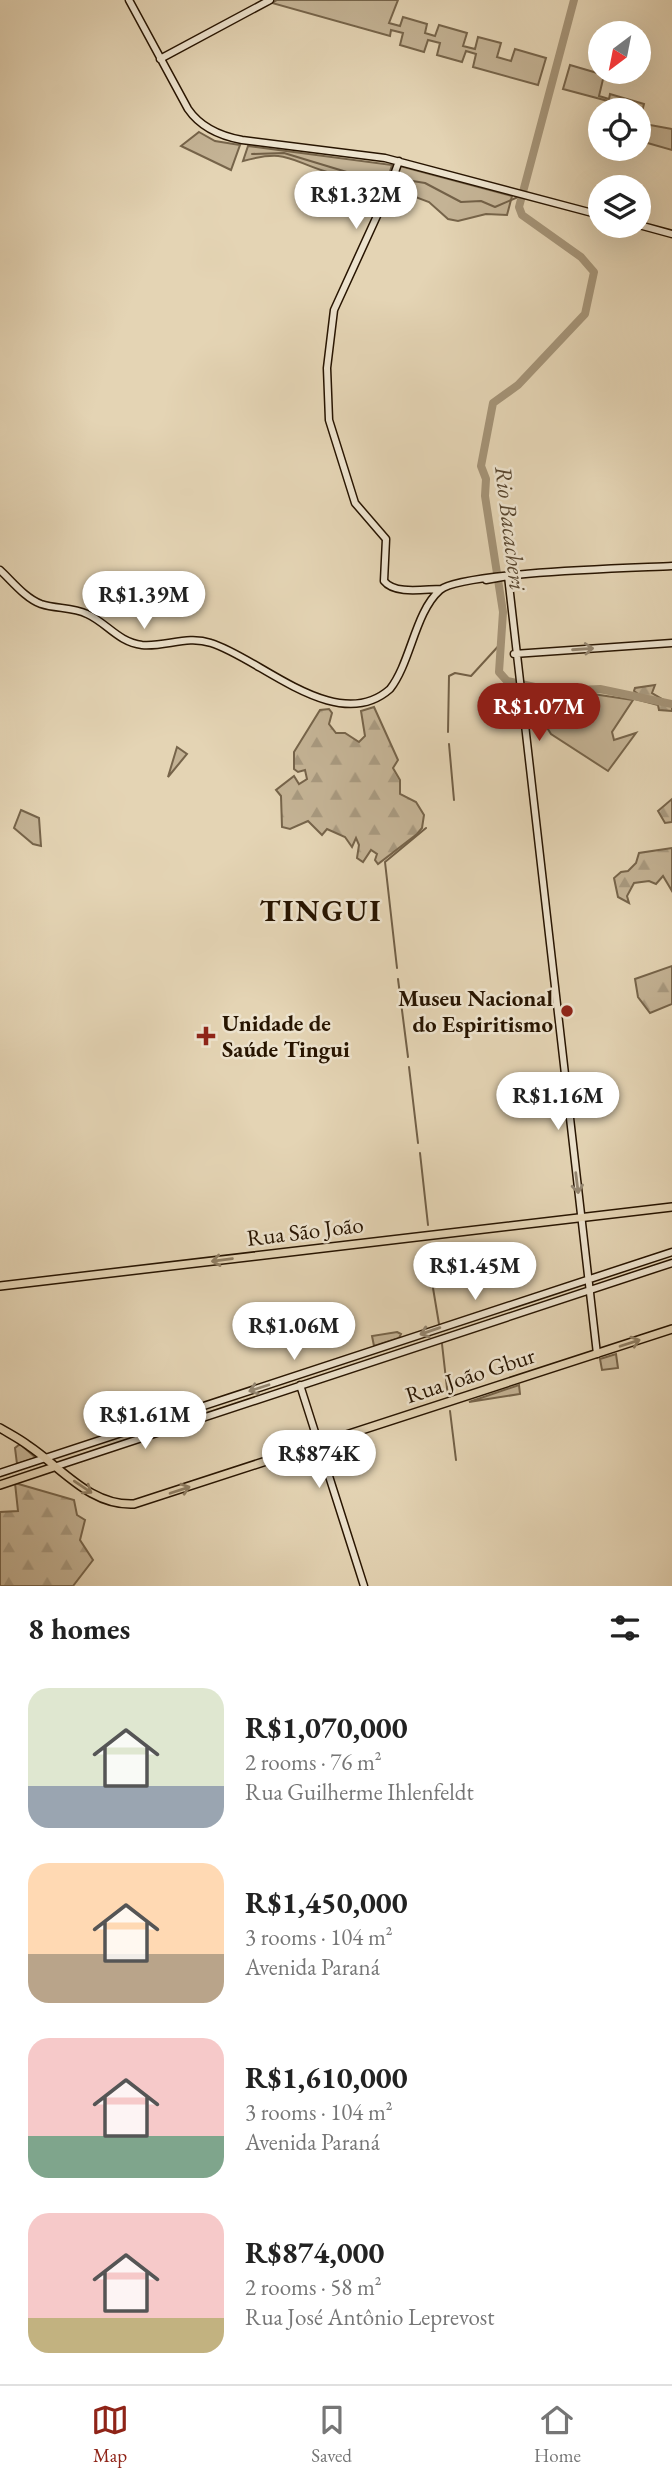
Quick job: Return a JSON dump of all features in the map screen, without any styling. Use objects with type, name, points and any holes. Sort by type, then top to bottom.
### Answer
[{"type":"main road","name":"Rua São João","points":[[0,1286],[672,1207]]},
{"type":"main road","name":"Rua João Gbur","points":[[0,1428],[101,1498],[134,1504],[672,1329]]},
{"type":"main road","points":[[0,1485],[48,1463]]},
{"type":"street","points":[[129,0],[191,114],[217,133],[242,140],[399,161],[588,212]]},
{"type":"street","points":[[160,59],[270,0]]},
{"type":"street","points":[[399,161],[387,194],[334,310],[327,368],[327,405],[355,503],[386,539],[384,581],[393,588],[441,589],[459,581],[476,579],[672,566]]},
{"type":"street","points":[[651,228],[672,234]]},
{"type":"street","points":[[0,570],[37,602],[88,614],[128,641],[145,645],[184,640],[208,642],[309,694],[345,703],[377,698],[390,689],[429,607],[441,589]]},
{"type":"street","points":[[500,577],[519,688],[597,1354]]},
{"type":"street","points":[[514,654],[672,643]]},
{"type":"street","points":[[0,1473],[48,1463],[373,1362],[672,1252]]},
{"type":"street","points":[[48,1463],[225,1399],[371,1351],[589,1284],[672,1263]]},
{"type":"street","points":[[371,1351],[373,1362]]},
{"type":"street","points":[[300,1385],[365,1586]]},
{"type":"street","points":[[225,1399],[228,1409]]},
{"type":"green space","points":[[277,0],[398,0],[389,23],[400,26],[403,17],[427,24],[425,33],[435,36],[439,25],[467,33],[463,46],[475,49],[478,37],[501,43],[497,57],[511,61],[515,49],[546,58],[538,85],[473,67],[476,54],[466,51],[462,62],[437,55],[440,43],[428,40],[424,52],[400,45],[403,33],[391,30],[390,36],[272,3]]},
{"type":"green space","points":[[570,65],[588,70],[588,84],[602,84],[599,96],[606,98],[597,98],[563,89]]},
{"type":"green space","points":[[651,125],[672,129],[672,150],[651,144]]},
{"type":"green space","points":[[199,132],[215,141],[240,145],[231,170],[181,146]]},
{"type":"green space","points":[[248,146],[392,165],[386,185],[334,174],[279,156],[243,161]]},
{"type":"green space","points":[[400,166],[512,196],[507,215],[486,214],[458,221],[448,219],[429,202],[394,189]]},
{"type":"green space","points":[[655,685],[652,693],[672,705],[672,711],[659,710],[658,705],[631,698],[638,694],[634,691],[635,688]]},
{"type":"green space","points":[[522,688],[560,699],[593,694],[633,700],[612,732],[614,740],[636,733],[608,771],[551,734],[546,726],[528,726]]},
{"type":"green space","points":[[374,707],[398,760],[393,768],[400,780],[400,794],[416,802],[424,815],[422,828],[417,834],[378,864],[375,860],[377,854],[371,850],[363,862],[357,858],[359,845],[356,838],[352,847],[345,837],[327,829],[322,835],[308,821],[290,829],[282,827],[281,796],[276,790],[294,776],[299,784],[307,779],[305,770],[298,772],[294,769],[294,752],[320,710],[329,709],[332,713],[329,724],[336,733],[345,733],[359,742],[365,736],[361,711]]},
{"type":"green space","points":[[177,747],[187,754],[168,777]]},
{"type":"green space","points":[[672,799],[672,822],[665,823],[658,811]]},
{"type":"green space","points":[[21,810],[39,818],[41,846],[33,844],[14,828]]},
{"type":"green space","points":[[672,848],[672,891],[663,876],[656,884],[649,881],[634,883],[627,896],[629,903],[618,897],[614,878],[621,872],[628,871],[636,863],[639,853]]},
{"type":"green space","points":[[672,966],[672,1004],[650,1013],[638,997],[635,979]]},
{"type":"green space","points":[[397,1332],[401,1334],[399,1338],[374,1346],[372,1336]]},
{"type":"green space","points":[[616,1354],[618,1368],[602,1370],[600,1359]]},
{"type":"green space","points":[[519,1385],[520,1394],[469,1402]]},
{"type":"green space","points":[[20,1444],[36,1458],[17,1464],[15,1448]]},
{"type":"green space","points":[[15,1483],[74,1500],[77,1515],[85,1520],[80,1540],[93,1560],[73,1586],[0,1586],[0,1512],[18,1511]]},
{"type":"waterway","name":"Rio Bacacheri","points":[[574,0],[519,207],[522,215],[581,257],[594,272],[585,314],[518,385],[493,403],[481,466],[486,479],[485,496],[503,612],[499,672],[507,681],[553,691],[600,689],[672,704]]},
{"type":"waterway","points":[[252,154],[284,153],[350,173],[376,172],[389,178]]},
{"type":"waterway","points":[[394,178],[425,183],[461,202],[481,201],[495,207],[518,197]]},
{"type":"waterway","points":[[448,732],[449,676],[455,673],[471,676],[503,641]]},
{"type":"waterway","points":[[449,744],[454,800]]},
{"type":"waterway","points":[[397,968],[385,862],[426,828]]},
{"type":"waterway","points":[[398,979],[408,1057]]},
{"type":"waterway","points":[[409,1067],[418,1143]]},
{"type":"waterway","points":[[420,1153],[428,1225]]},
{"type":"waterway","points":[[431,1244],[435,1278],[433,1288],[439,1324]]},
{"type":"waterway","points":[[442,1344],[448,1397]]},
{"type":"waterway","points":[[450,1411],[456,1460]]},
{"type":"place","name":"Museu Nacional do Espiritismo","points":[[567,1011]]},
{"type":"place","name":"Unidade de Saúde Tingui","points":[[206,1036]]},
{"type":"district","name":"TINGUI","points":[[321,910]]}]
